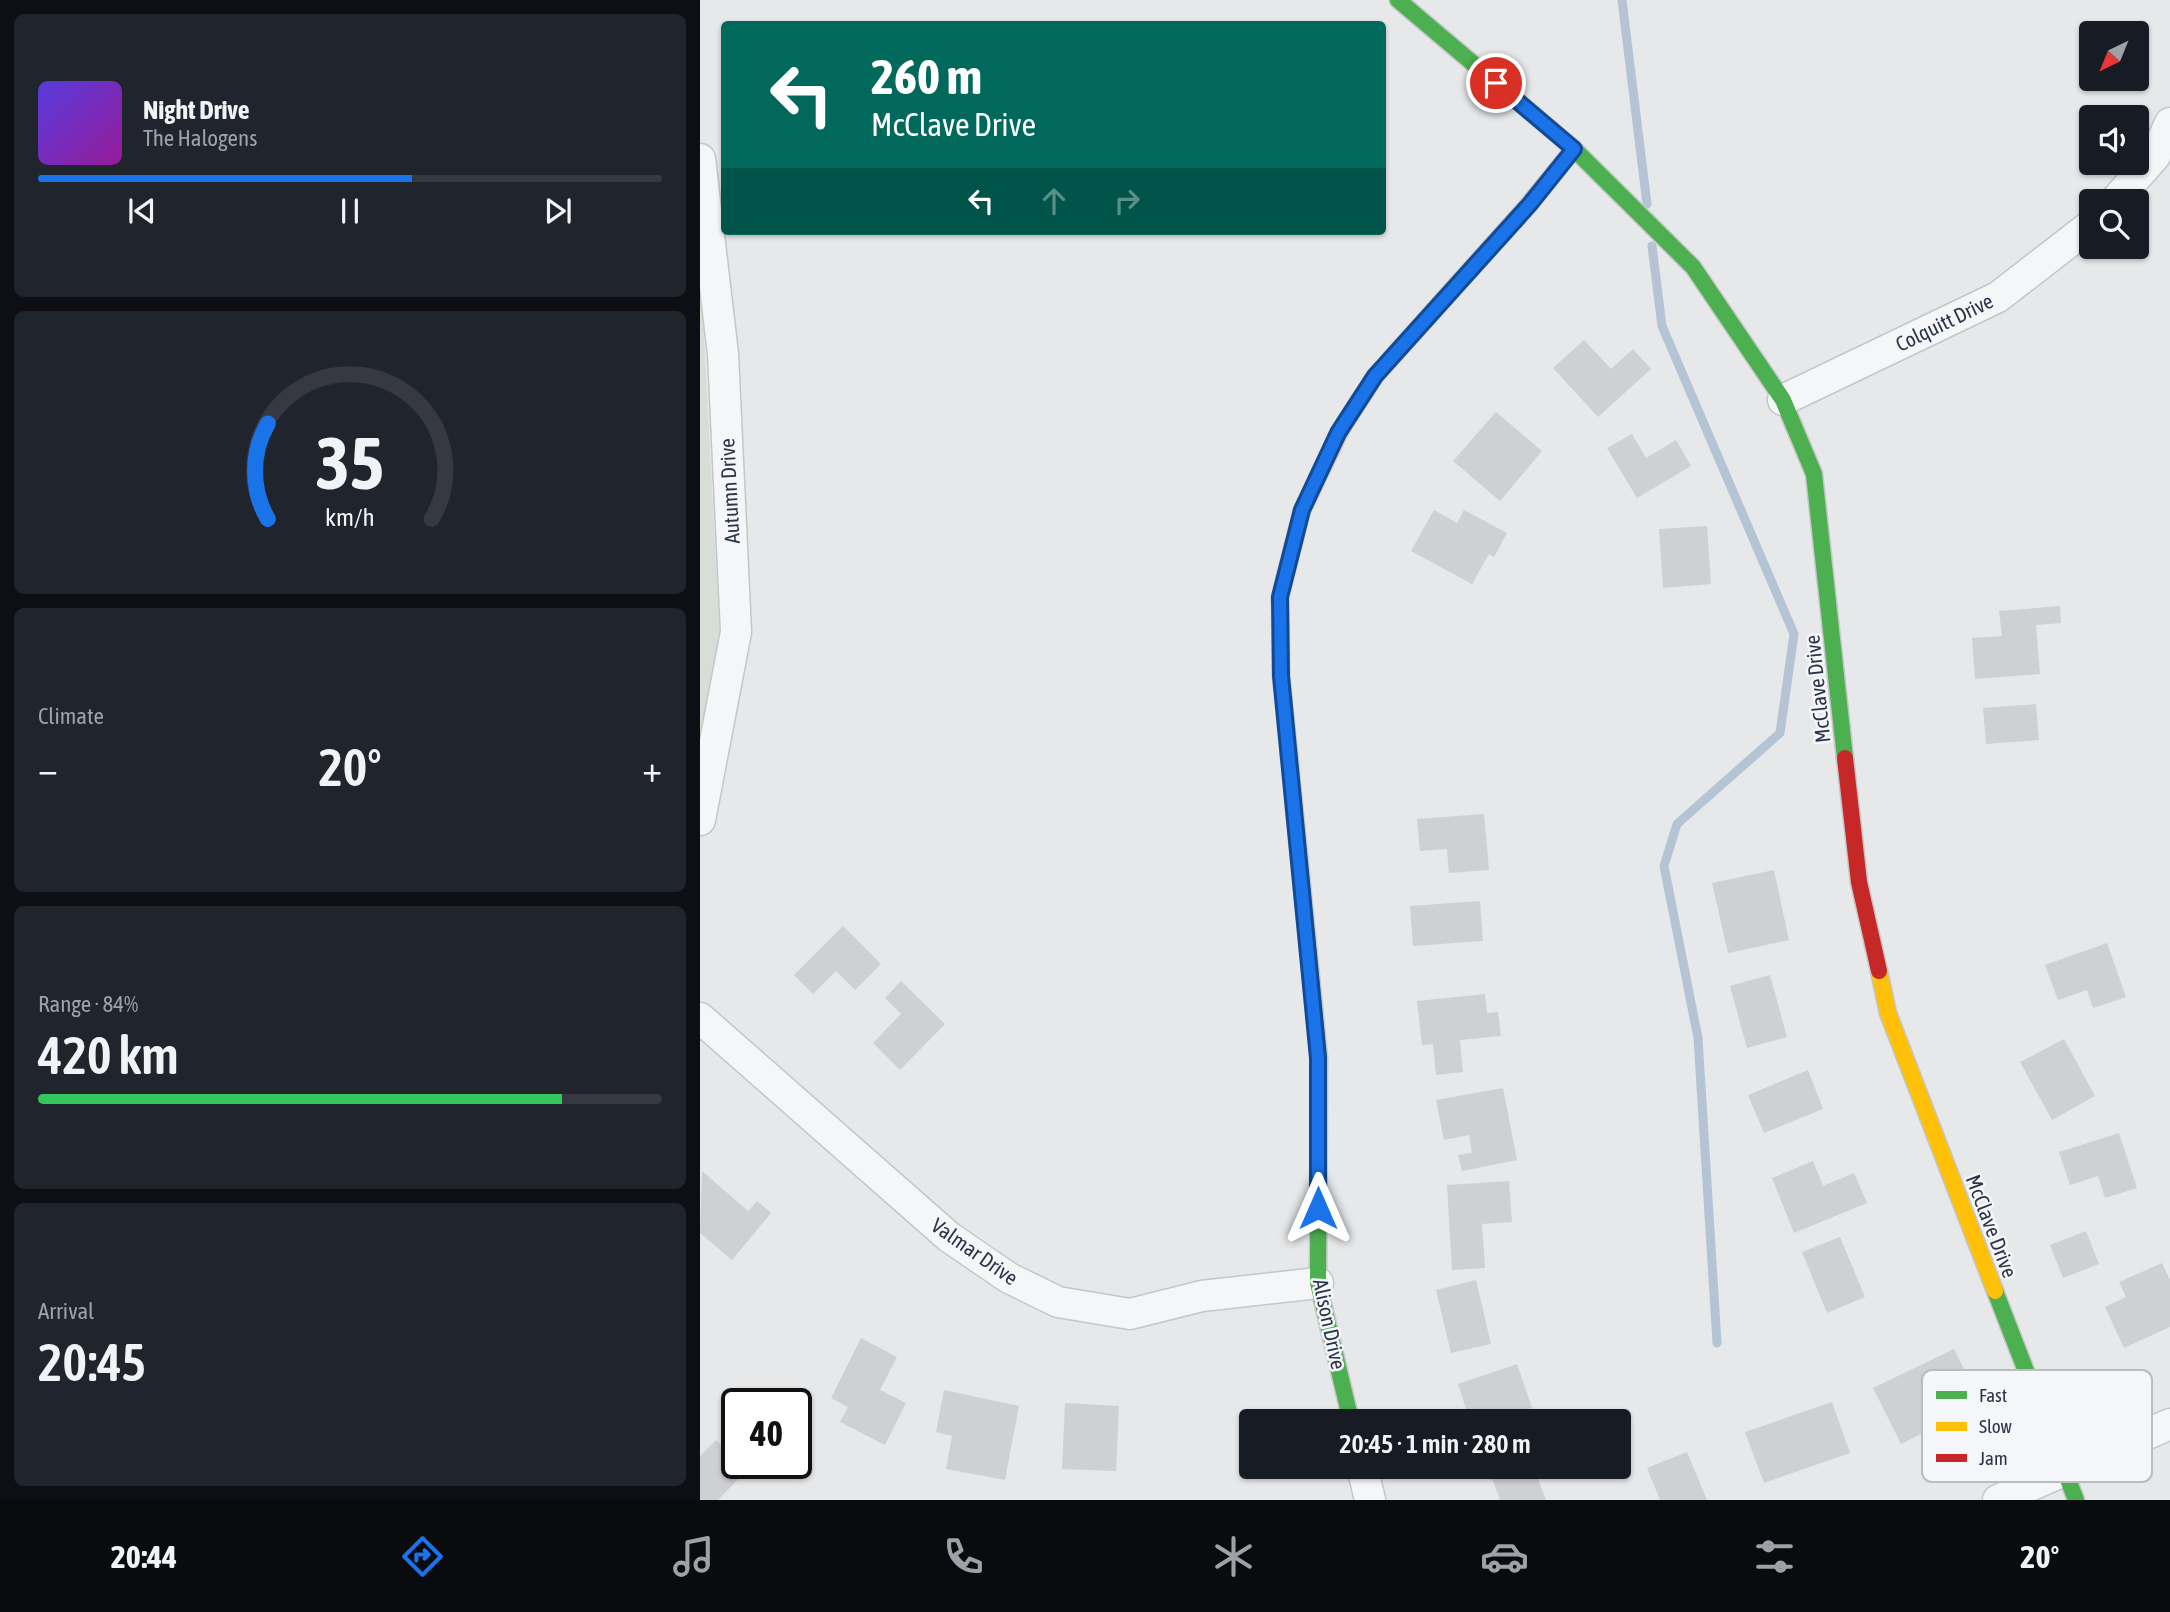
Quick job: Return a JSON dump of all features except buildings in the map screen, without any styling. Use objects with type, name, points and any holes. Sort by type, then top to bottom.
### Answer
[{"type":"street","name":"McClave Drive","points":[[1398,0],[1574,149],[1693,267],[1783,400],[1814,474],[1859,882],[1888,1013],[2026,1370]]},
{"type":"street","points":[[2130,189],[2163,163],[2170,123]]},
{"type":"street","name":"Alison Drive","points":[[1348,1409],[1318,1283],[1318,1058],[1281,676],[1280,597],[1302,510],[1338,433],[1375,376],[1530,204],[1574,149]]},
{"type":"street","name":"Autumn Drive","points":[[700,159],[723,354],[736,632],[700,820]]},
{"type":"street","name":"Colquitt Drive","points":[[1783,400],[1998,297],[2079,234]]},
{"type":"street","name":"Valmar Drive","points":[[700,1018],[949,1237],[1009,1278],[1058,1302],[1130,1314],[1202,1296],[1318,1283]]},
{"type":"street","points":[[2152,1432],[2170,1424]]},
{"type":"street","points":[[1365,1479],[1370,1500]]},
{"type":"street","points":[[1998,1500],[2041,1482]]},
{"type":"street","name":"McClave Drive","points":[[2069,1482],[2076,1500]]},
{"type":"shaded area","points":[[700,262],[725,733],[700,808]]},
{"type":"waterway","points":[[1622,0],[1647,204]]},
{"type":"waterway","points":[[1652,246],[1662,326],[1794,634],[1780,733],[1677,824],[1664,866],[1698,1038],[1717,1343]]},
{"type":"traffic: fast","points":[[1398,0],[1574,149],[1693,267],[1783,400],[1814,474],[1845,758]]},
{"type":"traffic: fast","points":[[1341,429],[1375,376],[1529,204],[1574,149]]},
{"type":"traffic: fast","points":[[1289,755],[1319,1058],[1318,1283],[1348,1409]]},
{"type":"traffic: fast","points":[[1995,1291],[2026,1370]]},
{"type":"traffic: fast","points":[[2069,1482],[2076,1500]]},
{"type":"traffic: slow","points":[[1879,971],[1888,1013],[1995,1291]]},
{"type":"traffic: jam","points":[[1289,755],[1281,676],[1280,597],[1302,510],[1341,429]]},
{"type":"traffic: jam","points":[[1845,758],[1859,882],[1879,971]]},
{"type":"route","points":[[1318,1208],[1318,1058],[1281,676],[1280,597],[1302,510],[1338,433],[1375,376],[1530,204],[1574,149],[1496,83]]}]
